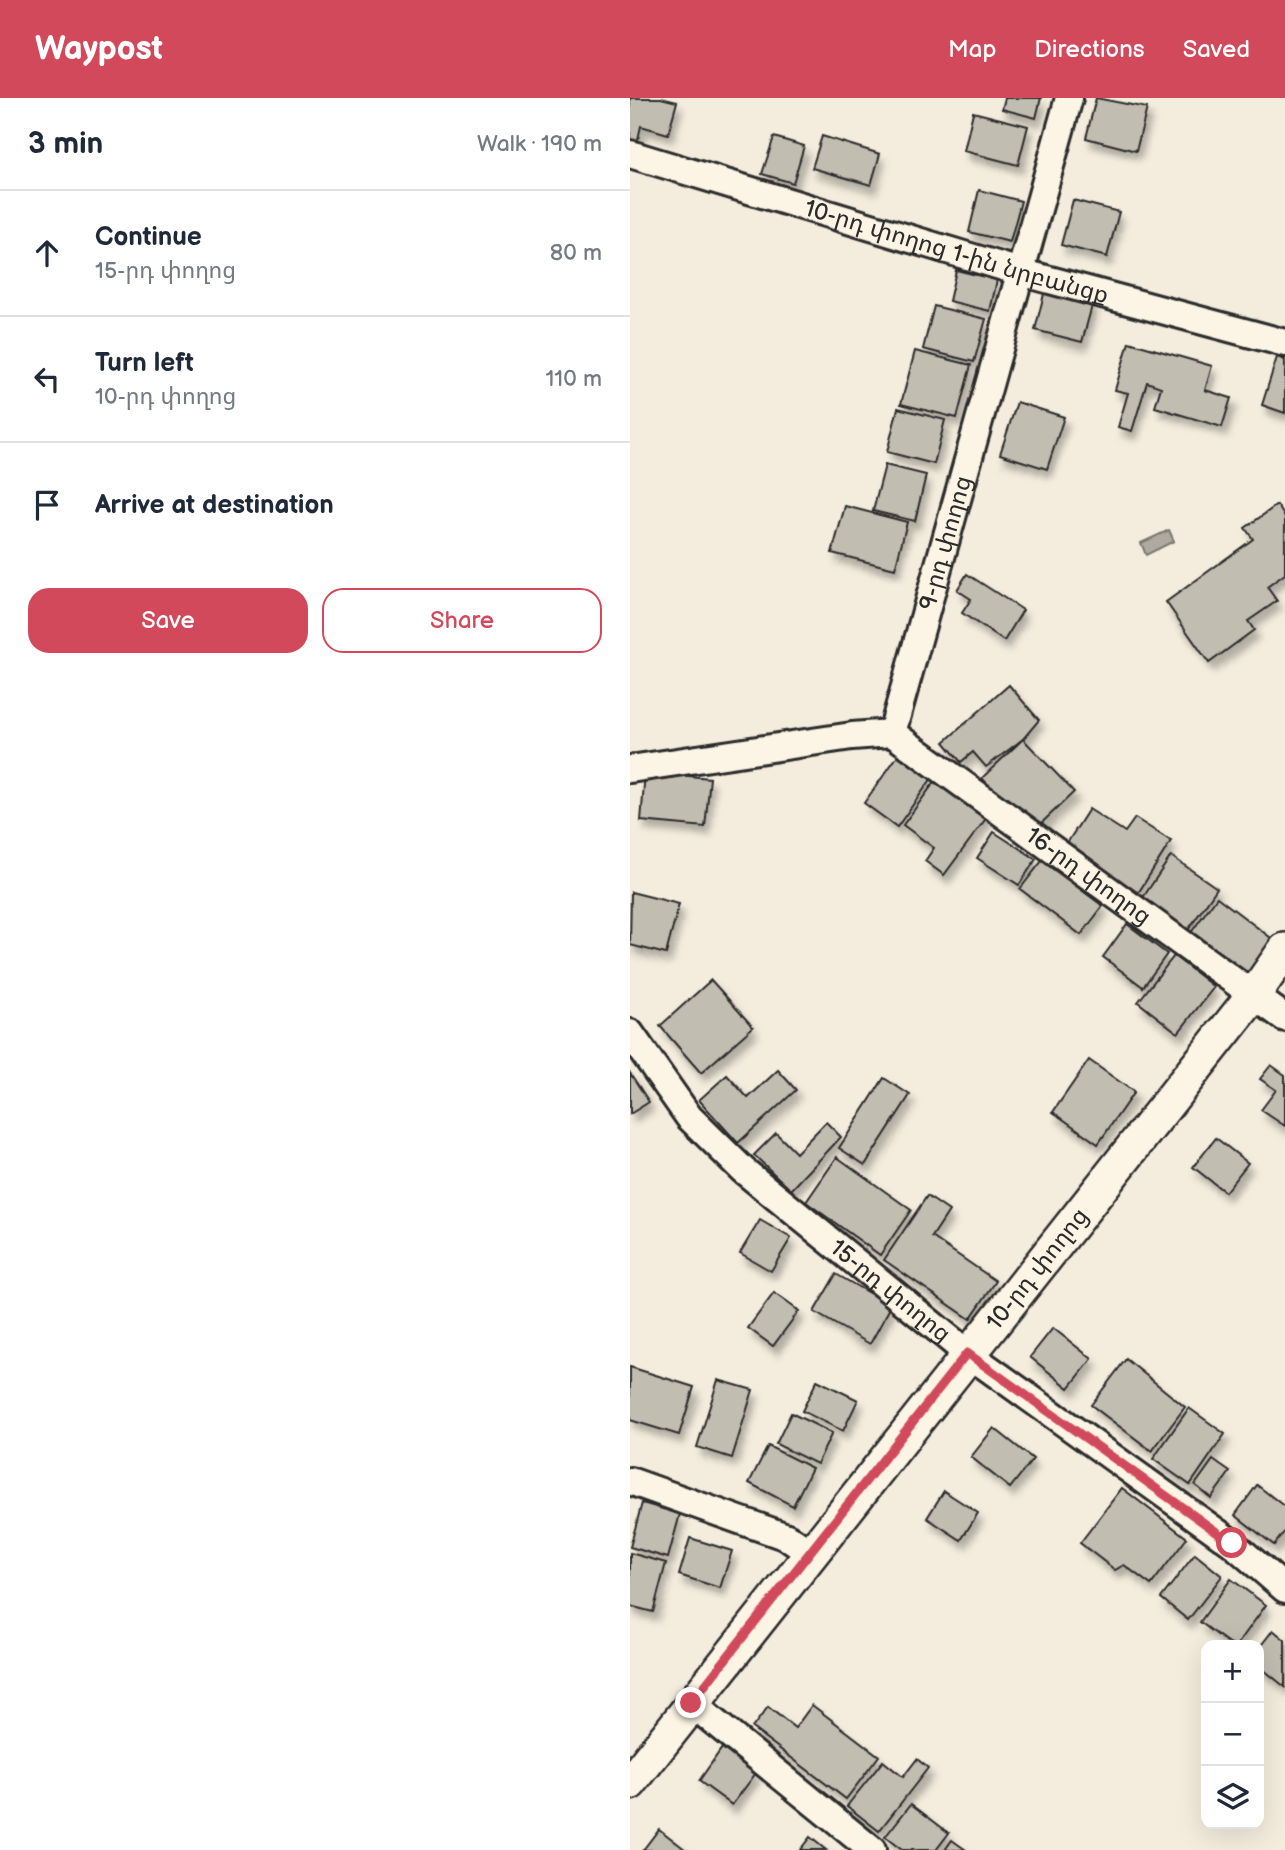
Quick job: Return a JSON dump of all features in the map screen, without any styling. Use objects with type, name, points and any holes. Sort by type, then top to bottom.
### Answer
[{"type":"street","name":"9-րդ փողոց","points":[[892,733],[1069,98]]},
{"type":"street","name":"10-րդ փողոց 1-ին նրբանցք","points":[[630,155],[1020,272],[1285,342]]},
{"type":"street","points":[[630,769],[852,736],[892,733]]},
{"type":"street","name":"16-րդ փողոց","points":[[892,733],[1285,1017]]},
{"type":"street","name":"10-րդ փողոց","points":[[630,1783],[967,1353],[1255,993],[1285,950]]},
{"type":"street","name":"15-րդ փողոց","points":[[630,1033],[689,1118],[743,1170],[967,1353],[1232,1543],[1285,1589]]},
{"type":"street","points":[[630,1481],[787,1537],[810,1553]]},
{"type":"street","points":[[691,1703],[872,1850]]},
{"type":"shaded area","points":[[1169,530],[1174,541],[1146,555],[1141,543]]},
{"type":"building","points":[[630,98],[661,98],[677,102],[668,134],[641,126],[637,144],[630,142]]},
{"type":"building","points":[[1005,98],[1041,98],[1036,118],[1002,109]]},
{"type":"building","points":[[1096,98],[1147,108],[1136,151],[1086,138]]},
{"type":"building","points":[[973,112],[1028,126],[1018,165],[964,151]]},
{"type":"building","points":[[822,136],[880,154],[871,185],[812,168]]},
{"type":"building","points":[[774,137],[804,146],[793,183],[762,174]]},
{"type":"building","points":[[979,190],[1021,201],[1010,242],[969,232]]},
{"type":"building","points":[[1073,200],[1119,212],[1107,257],[1061,245]]},
{"type":"building","points":[[956,270],[997,280],[990,311],[949,301]]},
{"type":"building","points":[[1045,290],[1093,302],[1082,342],[1035,330]]},
{"type":"building","points":[[934,306],[986,319],[974,362],[923,349]]},
{"type":"building","points":[[1129,342],[1212,366],[1205,390],[1231,398],[1222,427],[1155,407],[1161,387],[1147,382],[1132,431],[1118,427],[1128,393],[1115,390]]},
{"type":"building","points":[[915,351],[971,365],[957,418],[901,404]]},
{"type":"building","points":[[1277,357],[1285,360],[1285,413],[1262,405]]},
{"type":"building","points":[[1017,402],[1064,417],[1047,469],[1000,454]]},
{"type":"building","points":[[898,408],[945,420],[934,464],[887,452]]},
{"type":"building","points":[[885,465],[926,475],[915,521],[873,511]]},
{"type":"building","points":[[1277,505],[1285,517],[1285,574],[1267,587],[1277,601],[1248,621],[1254,630],[1209,663],[1166,602],[1253,539],[1245,528]]},
{"type":"building","points":[[845,506],[907,522],[895,569],[832,553]]},
{"type":"building","points":[[967,574],[1023,610],[1004,641],[962,613],[971,599],[957,590]]},
{"type":"building","points":[[1009,685],[1039,720],[1023,739],[986,767],[973,752],[961,762],[944,742]]},
{"type":"building","points":[[1023,739],[1074,792],[1032,832],[982,778]]},
{"type":"building","points":[[899,754],[932,778],[897,827],[864,803]]},
{"type":"building","points":[[645,772],[710,778],[705,827],[641,821]]},
{"type":"building","points":[[939,776],[990,813],[944,875],[925,861],[934,848],[903,825]]},
{"type":"building","points":[[1089,809],[1125,832],[1135,818],[1171,841],[1135,898],[1062,851]]},
{"type":"building","points":[[994,832],[1036,859],[1019,885],[977,858]]},
{"type":"building","points":[[1171,856],[1217,888],[1186,933],[1140,902]]},
{"type":"building","points":[[1042,861],[1103,906],[1081,935],[1020,889]]},
{"type":"building","points":[[631,892],[679,904],[666,954],[630,945]]},
{"type":"building","points":[[1217,897],[1275,941],[1248,978],[1190,934]]},
{"type":"building","points":[[1127,924],[1167,954],[1143,987],[1103,957]]},
{"type":"building","points":[[1174,956],[1214,987],[1178,1033],[1138,1002]]},
{"type":"building","points":[[711,980],[753,1027],[701,1073],[660,1026]]},
{"type":"building","points":[[1089,1060],[1134,1092],[1098,1144],[1053,1112]]},
{"type":"building","points":[[1271,1065],[1285,1075],[1285,1126],[1261,1110],[1276,1090],[1260,1079]]},
{"type":"building","points":[[778,1070],[796,1090],[738,1143],[699,1100],[727,1075],[748,1098]]},
{"type":"building","points":[[630,1073],[649,1102],[630,1114]]},
{"type":"building","points":[[884,1078],[910,1095],[865,1165],[839,1148]]},
{"type":"building","points":[[826,1122],[841,1137],[791,1190],[754,1155],[776,1133],[796,1153]]},
{"type":"building","points":[[1216,1138],[1248,1163],[1225,1192],[1193,1167]]},
{"type":"building","points":[[837,1157],[911,1210],[880,1255],[806,1202]]},
{"type":"building","points":[[927,1196],[949,1211],[932,1237],[996,1281],[970,1319],[884,1260]]},
{"type":"building","points":[[760,1220],[791,1238],[771,1271],[740,1253]]},
{"type":"building","points":[[836,1274],[891,1306],[870,1344],[814,1312]]},
{"type":"building","points":[[774,1293],[799,1311],[773,1346],[748,1328]]},
{"type":"building","points":[[1053,1328],[1092,1359],[1069,1388],[1030,1357]]},
{"type":"building","points":[[1126,1359],[1185,1407],[1152,1451],[1091,1405]]},
{"type":"building","points":[[630,1367],[694,1387],[679,1435],[630,1420]]},
{"type":"building","points":[[718,1380],[753,1390],[732,1458],[697,1447]]},
{"type":"building","points":[[817,1380],[858,1400],[843,1431],[802,1411]]},
{"type":"building","points":[[1189,1408],[1225,1434],[1190,1485],[1153,1459]]},
{"type":"building","points":[[791,1413],[832,1433],[817,1464],[776,1444]]},
{"type":"building","points":[[994,1428],[1033,1459],[1010,1488],[971,1457]]},
{"type":"building","points":[[768,1446],[812,1468],[793,1506],[749,1483]]},
{"type":"building","points":[[1213,1460],[1230,1472],[1211,1498],[1195,1485]]},
{"type":"building","points":[[1257,1485],[1285,1507],[1285,1531],[1274,1545],[1235,1515]]},
{"type":"building","points":[[1122,1488],[1187,1538],[1151,1585],[1124,1565],[1115,1570],[1080,1543]]},
{"type":"building","points":[[944,1491],[978,1513],[961,1540],[927,1518]]},
{"type":"building","points":[[642,1503],[680,1514],[668,1558],[630,1547]]},
{"type":"building","points":[[690,1538],[732,1551],[720,1588],[679,1575]]},
{"type":"building","points":[[630,1553],[666,1563],[653,1612],[630,1606]]},
{"type":"building","points":[[1195,1554],[1222,1576],[1188,1620],[1161,1598]]},
{"type":"building","points":[[1231,1579],[1266,1605],[1241,1640],[1224,1640],[1200,1622]]},
{"type":"building","points":[[1273,1630],[1285,1640],[1285,1687],[1264,1670],[1264,1642]]},
{"type":"building","points":[[812,1705],[879,1756],[846,1799],[752,1728],[768,1707],[795,1728]]},
{"type":"building","points":[[722,1748],[756,1773],[732,1805],[699,1781]]},
{"type":"building","points":[[917,1759],[928,1768],[879,1831],[847,1806],[883,1761],[903,1777]]},
{"type":"building","points":[[911,1804],[949,1833],[936,1850],[902,1850],[885,1837]]},
{"type":"building","points":[[659,1829],[686,1850],[643,1850]]},
{"type":"building","points":[[810,1837],[826,1850],[800,1850]]},
{"type":"building","points":[[952,1840],[966,1850],[945,1850]]},
{"type":"route","points":[[691,1703],[967,1353],[1232,1543]]}]
